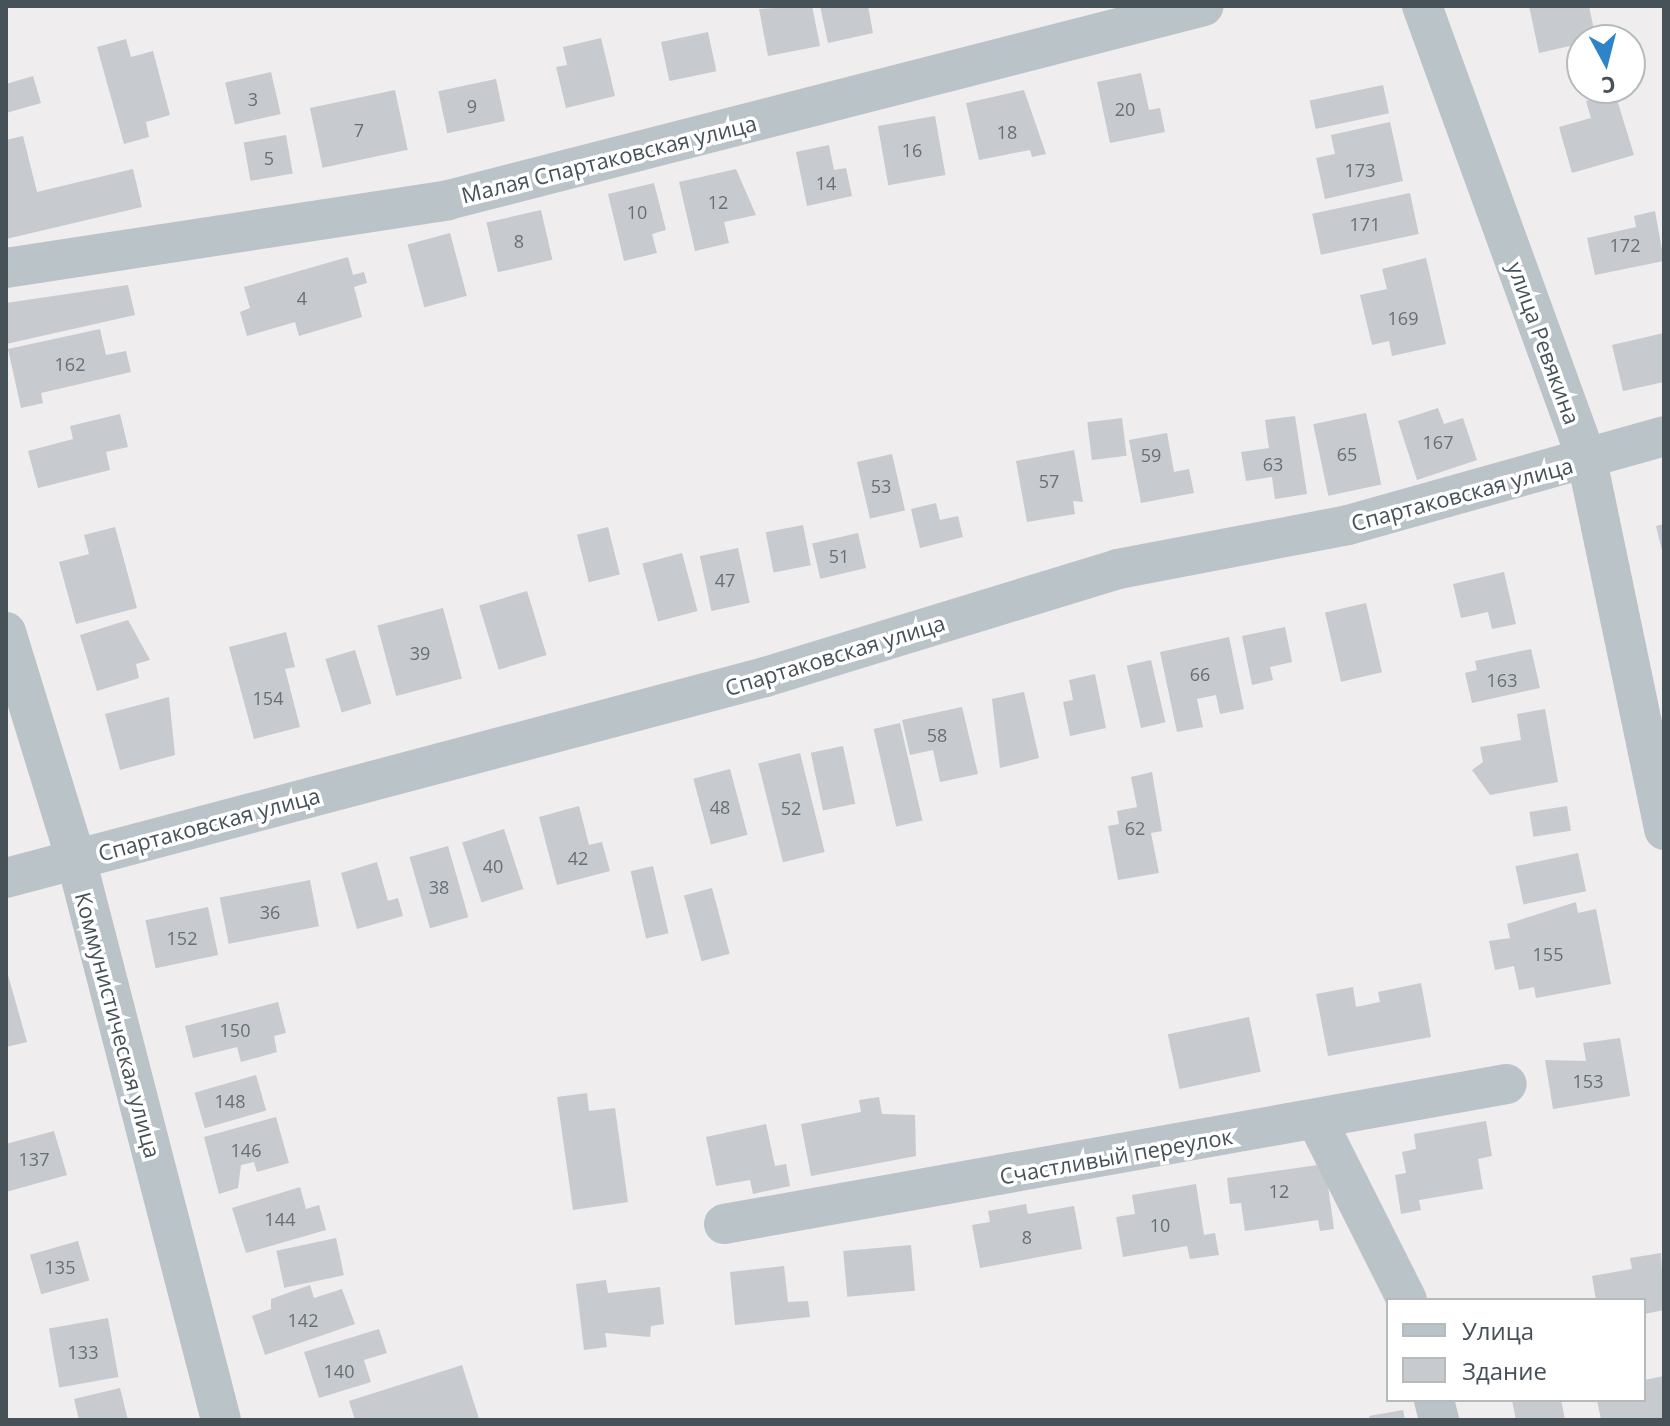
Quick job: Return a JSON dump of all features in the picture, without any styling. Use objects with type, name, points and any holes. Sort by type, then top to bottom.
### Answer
[{"type":"street","name":"Малая Спартаковская улица","points":[[6,268],[448,200],[1204,6]]},
{"type":"street","name":"улица Ревякина","points":[[1422,6],[1587,460],[1664,830]]},
{"type":"street","name":"Спартаковская улица","points":[[6,878],[765,677],[1118,569],[1348,525],[1664,436]]},
{"type":"street","name":"Коммунистическая улица","points":[[6,632],[76,859],[221,1420]]},
{"type":"street","name":"Счастливый переулок","points":[[724,1224],[1317,1121],[1507,1084]]},
{"type":"street","points":[[1317,1121],[1406,1298]]},
{"type":"building","points":[[812,6],[820,46],[768,56],[759,9]]},
{"type":"building","points":[[820,6],[868,6],[873,33],[828,43]]},
{"type":"building","points":[[1529,6],[1589,6],[1593,24],[1566,24],[1566,47],[1539,53]]},
{"type":"building","points":[[708,32],[716,71],[669,81],[661,42]]},
{"type":"building","points":[[601,38],[615,96],[566,108],[556,67],[567,65],[563,47]]},
{"type":"building","points":[[126,39],[131,57],[153,51],[170,115],[146,122],[149,137],[124,144],[97,47]]},
{"type":"building","points":[[271,72],[281,114],[235,124],[225,83]]},
{"type":"building","points":[[1141,73],[1149,110],[1160,108],[1165,132],[1110,143],[1097,82]]},
{"type":"building","points":[[33,76],[41,103],[6,113],[6,84]]},
{"type":"building","points":[[496,79],[505,121],[447,133],[438,91]]},
{"type":"building","points":[[1383,85],[1389,113],[1316,129],[1310,101]]},
{"type":"building","points":[[395,90],[408,150],[323,168],[310,108]]},
{"type":"building","points":[[1024,90],[1046,154],[1032,157],[1030,150],[979,160],[966,103]]},
{"type":"building","points":[[1587,104],[1618,104],[1634,155],[1572,173],[1559,127],[1591,118]]},
{"type":"building","points":[[935,116],[945,175],[888,185],[878,126]]},
{"type":"building","points":[[1390,122],[1403,181],[1325,199],[1316,158],[1335,154],[1331,135]]},
{"type":"building","points":[[286,135],[293,173],[250,181],[244,142]]},
{"type":"building","points":[[23,136],[37,192],[133,169],[142,207],[6,239],[6,140]]},
{"type":"building","points":[[829,145],[834,170],[846,168],[852,196],[807,206],[796,152]]},
{"type":"building","points":[[736,169],[756,215],[724,222],[729,243],[695,251],[679,182]]},
{"type":"building","points":[[654,183],[666,230],[652,234],[657,253],[624,261],[608,194]]},
{"type":"building","points":[[1410,193],[1419,234],[1321,255],[1312,214]]},
{"type":"building","points":[[541,210],[552,260],[498,272],[486,223]]},
{"type":"building","points":[[1655,211],[1664,261],[1595,275],[1587,238],[1636,227],[1634,216]]},
{"type":"building","points":[[450,233],[467,296],[424,307],[407,244]]},
{"type":"building","points":[[348,257],[353,275],[364,272],[367,283],[354,287],[362,317],[299,336],[295,322],[247,336],[240,312],[250,308],[244,287]]},
{"type":"building","points":[[1426,258],[1446,344],[1392,356],[1389,341],[1372,345],[1360,295],[1387,289],[1382,269]]},
{"type":"building","points":[[128,285],[135,315],[6,344],[6,303]]},
{"type":"building","points":[[100,329],[106,355],[126,351],[131,372],[41,393],[43,403],[21,408],[8,349]]},
{"type":"building","points":[[1664,333],[1664,382],[1623,391],[1612,345]]},
{"type":"building","points":[[1438,408],[1444,424],[1463,418],[1477,460],[1417,480],[1398,421]]},
{"type":"building","points":[[1366,413],[1381,484],[1328,496],[1313,424]]},
{"type":"building","points":[[120,414],[128,447],[106,452],[110,470],[38,488],[28,451],[73,439],[70,426]]},
{"type":"building","points":[[1295,416],[1307,494],[1275,499],[1272,477],[1246,481],[1241,452],[1269,448],[1265,420]]},
{"type":"building","points":[[1122,418],[1127,456],[1092,460],[1087,422]]},
{"type":"building","points":[[1167,433],[1174,472],[1189,469],[1194,493],[1141,503],[1129,440]]},
{"type":"building","points":[[1074,450],[1083,502],[1073,501],[1075,514],[1027,522],[1016,461]]},
{"type":"building","points":[[892,454],[905,511],[870,519],[857,462]]},
{"type":"building","points":[[936,503],[940,520],[958,516],[963,537],[920,548],[911,509]]},
{"type":"building","points":[[1664,524],[1664,555],[1663,555],[1656,526]]},
{"type":"building","points":[[803,525],[811,565],[774,572],[766,532]]},
{"type":"building","points":[[115,527],[137,608],[76,624],[59,562],[89,554],[84,535]]},
{"type":"building","points":[[608,527],[620,575],[589,582],[577,535]]},
{"type":"building","points":[[858,533],[866,568],[820,579],[812,544]]},
{"type":"building","points":[[738,548],[750,603],[711,611],[700,556]]},
{"type":"building","points":[[682,553],[698,611],[658,622],[642,564]]},
{"type":"building","points":[[1504,572],[1516,624],[1492,629],[1488,612],[1461,618],[1453,584]]},
{"type":"building","points":[[527,591],[547,655],[499,670],[479,606]]},
{"type":"building","points":[[1366,603],[1382,672],[1341,682],[1325,612]]},
{"type":"building","points":[[443,608],[462,679],[396,696],[377,626]]},
{"type":"building","points":[[128,620],[150,660],[136,664],[139,678],[97,691],[80,635]]},
{"type":"building","points":[[1285,627],[1292,662],[1270,667],[1273,680],[1252,685],[1242,636]]},
{"type":"building","points":[[286,632],[295,667],[285,669],[300,727],[254,739],[229,647]]},
{"type":"building","points":[[1229,637],[1244,709],[1220,714],[1216,695],[1197,699],[1203,727],[1177,732],[1160,652]]},
{"type":"building","points":[[1531,649],[1540,688],[1472,703],[1465,673],[1477,670],[1475,661]]},
{"type":"building","points":[[355,650],[371,704],[342,713],[325,659]]},
{"type":"building","points":[[1151,660],[1165,722],[1141,728],[1127,666]]},
{"type":"building","points":[[1095,674],[1106,728],[1070,736],[1063,702],[1073,700],[1069,680]]},
{"type":"building","points":[[1024,692],[1039,758],[1000,768],[992,699]]},
{"type":"building","points":[[169,697],[175,755],[120,770],[105,714]]},
{"type":"building","points":[[962,707],[978,774],[940,782],[933,750],[910,755],[902,720]]},
{"type":"building","points":[[1545,709],[1558,782],[1490,795],[1472,770],[1483,762],[1480,747],[1521,740],[1517,714]]},
{"type":"building","points":[[900,723],[922,820],[896,827],[874,729]]},
{"type":"building","points":[[843,746],[855,804],[823,811],[811,753]]},
{"type":"building","points":[[800,753],[825,852],[783,862],[758,763]]},
{"type":"building","points":[[730,769],[748,835],[711,845],[693,779]]},
{"type":"building","points":[[1152,772],[1162,831],[1151,833],[1159,873],[1118,880],[1108,826],[1119,824],[1117,811],[1137,807],[1131,777]]},
{"type":"building","points":[[579,806],[589,845],[602,842],[610,871],[557,885],[539,817]]},
{"type":"building","points":[[1567,806],[1571,831],[1533,837],[1529,812]]},
{"type":"building","points":[[504,829],[523,889],[482,903],[462,843]]},
{"type":"building","points":[[448,846],[468,917],[430,928],[410,857]]},
{"type":"building","points":[[1578,853],[1586,891],[1524,904],[1515,866]]},
{"type":"building","points":[[377,862],[388,901],[398,898],[403,916],[357,929],[341,873]]},
{"type":"building","points":[[653,866],[669,933],[646,938],[631,871]]},
{"type":"building","points":[[310,880],[319,926],[229,944],[220,898]]},
{"type":"building","points":[[712,888],[730,954],[702,961],[684,896]]},
{"type":"building","points":[[1576,902],[1578,913],[1596,909],[1611,984],[1536,998],[1534,987],[1519,990],[1514,966],[1495,970],[1489,941],[1510,938],[1507,924]]},
{"type":"building","points":[[208,907],[218,955],[156,968],[145,920]]},
{"type":"building","points":[[6,968],[27,1042],[6,1047]]},
{"type":"building","points":[[1421,983],[1431,1037],[1328,1056],[1316,994],[1353,987],[1356,1007],[1380,1002],[1378,992]]},
{"type":"building","points":[[278,1002],[286,1033],[274,1036],[277,1052],[241,1062],[237,1047],[193,1058],[185,1026]]},
{"type":"building","points":[[1249,1017],[1261,1072],[1179,1089],[1168,1034]]},
{"type":"building","points":[[1620,1038],[1630,1096],[1553,1109],[1545,1060],[1586,1061],[1583,1043]]},
{"type":"building","points":[[256,1075],[266,1111],[205,1128],[194,1093]]},
{"type":"building","points":[[587,1093],[589,1111],[615,1108],[628,1202],[573,1210],[557,1097]]},
{"type":"building","points":[[879,1097],[882,1114],[915,1115],[916,1156],[811,1176],[801,1124],[861,1112],[859,1100]]},
{"type":"building","points":[[276,1117],[289,1163],[257,1172],[254,1162],[241,1165],[238,1188],[219,1194],[204,1137]]},
{"type":"building","points":[[1486,1121],[1492,1156],[1478,1159],[1483,1189],[1419,1200],[1421,1210],[1401,1214],[1395,1175],[1406,1173],[1402,1152],[1416,1149],[1414,1134]]},
{"type":"building","points":[[766,1124],[775,1166],[786,1164],[790,1186],[753,1194],[750,1180],[716,1186],[706,1137]]},
{"type":"building","points":[[54,1131],[67,1175],[6,1192],[6,1144]]},
{"type":"building","points":[[1325,1164],[1334,1229],[1320,1231],[1318,1220],[1245,1231],[1241,1203],[1230,1204],[1227,1178]]},
{"type":"building","points":[[1196,1184],[1204,1235],[1215,1233],[1219,1255],[1190,1259],[1187,1246],[1123,1257],[1116,1217],[1135,1214],[1132,1195]]},
{"type":"building","points":[[300,1187],[306,1209],[319,1205],[326,1230],[246,1253],[232,1208]]},
{"type":"building","points":[[1026,1204],[1028,1214],[1074,1206],[1082,1249],[980,1268],[972,1225],[990,1222],[988,1211]]},
{"type":"building","points":[[336,1238],[344,1275],[284,1288],[276,1251]]},
{"type":"building","points":[[78,1241],[89,1280],[41,1294],[30,1255]]},
{"type":"building","points":[[911,1245],[915,1291],[847,1297],[843,1251]]},
{"type":"building","points":[[1661,1253],[1664,1310],[1646,1314],[1646,1298],[1596,1298],[1592,1276],[1632,1269],[1630,1258]]},
{"type":"building","points":[[784,1266],[788,1302],[808,1301],[810,1317],[735,1325],[730,1272]]},
{"type":"building","points":[[606,1280],[608,1293],[660,1287],[664,1324],[651,1326],[650,1337],[605,1333],[607,1347],[584,1350],[576,1284]]},
{"type":"building","points":[[310,1285],[314,1298],[342,1289],[355,1324],[265,1355],[252,1316],[271,1309],[271,1299]]},
{"type":"building","points":[[108,1318],[118,1377],[59,1388],[49,1328]]},
{"type":"building","points":[[379,1329],[387,1353],[364,1360],[371,1382],[319,1398],[304,1352]]},
{"type":"building","points":[[462,1365],[479,1419],[355,1420],[349,1401]]},
{"type":"building","points":[[1664,1376],[1664,1419],[1601,1420],[1597,1402],[1646,1402],[1646,1380]]},
{"type":"building","points":[[120,1388],[128,1420],[79,1420],[74,1399]]},
{"type":"building","points":[[1512,1402],[1561,1402],[1565,1420],[1516,1420]]},
{"type":"building","points":[[1403,1410],[1405,1420],[1370,1420],[1369,1416]]}]
